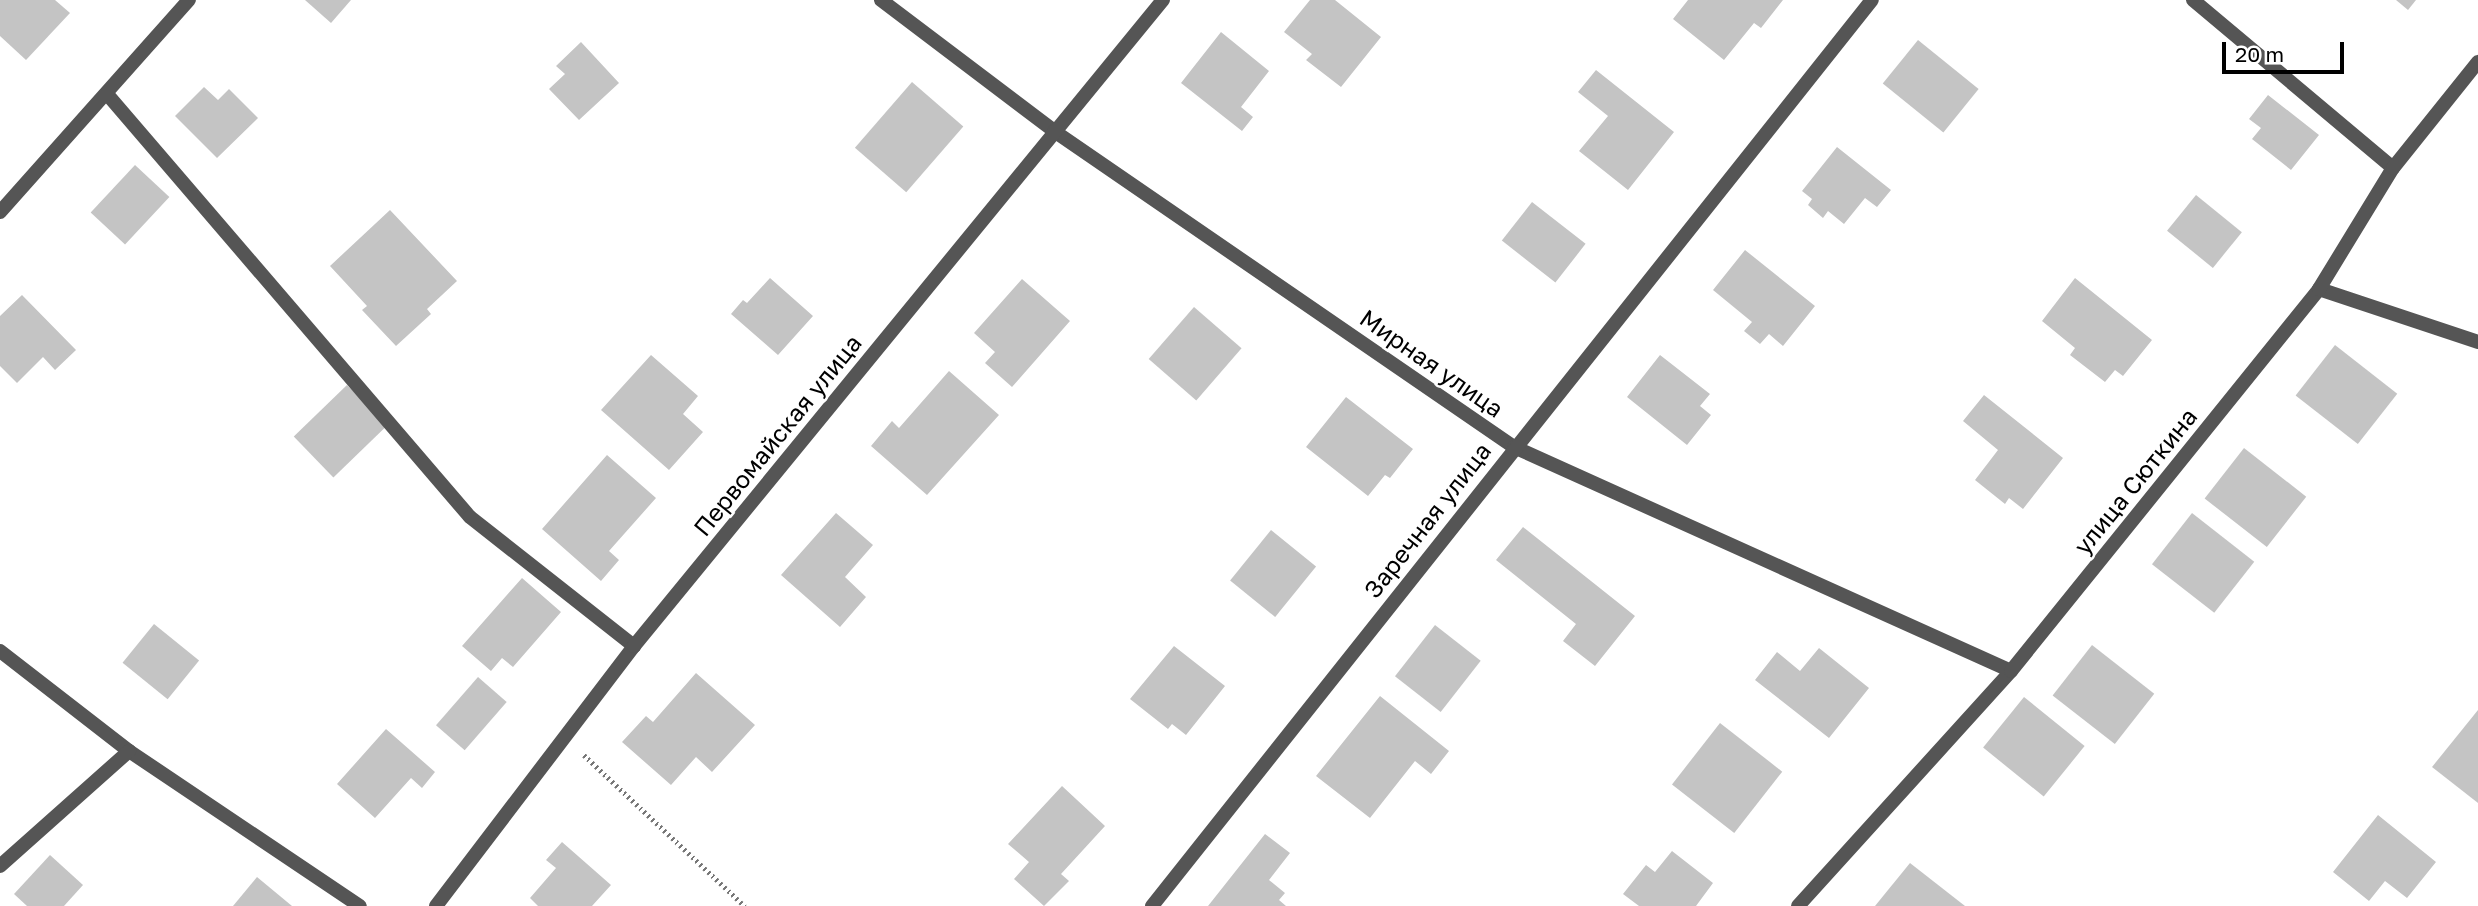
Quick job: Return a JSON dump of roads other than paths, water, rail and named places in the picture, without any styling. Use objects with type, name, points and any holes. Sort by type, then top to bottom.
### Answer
[{"type":"street","points":[[0,212],[190,0]]},
{"type":"street","name":"Мирная улица","points":[[881,0],[1054,131],[1514,447],[2011,671]]},
{"type":"street","name":"Первомайская улица","points":[[436,906],[634,646],[1163,0]]},
{"type":"street","name":"Заречная улица","points":[[1152,906],[1514,447],[1872,0]]},
{"type":"street","points":[[2193,0],[2393,168]]},
{"type":"street","name":"улица Сюткина","points":[[1798,906],[2011,671],[2319,289],[2393,168],[2478,62]]},
{"type":"street","points":[[107,94],[470,517],[634,646]]},
{"type":"street","points":[[2319,289],[2478,342]]},
{"type":"street","points":[[0,651],[129,751],[360,906]]},
{"type":"street","points":[[0,866],[129,751]]}]
